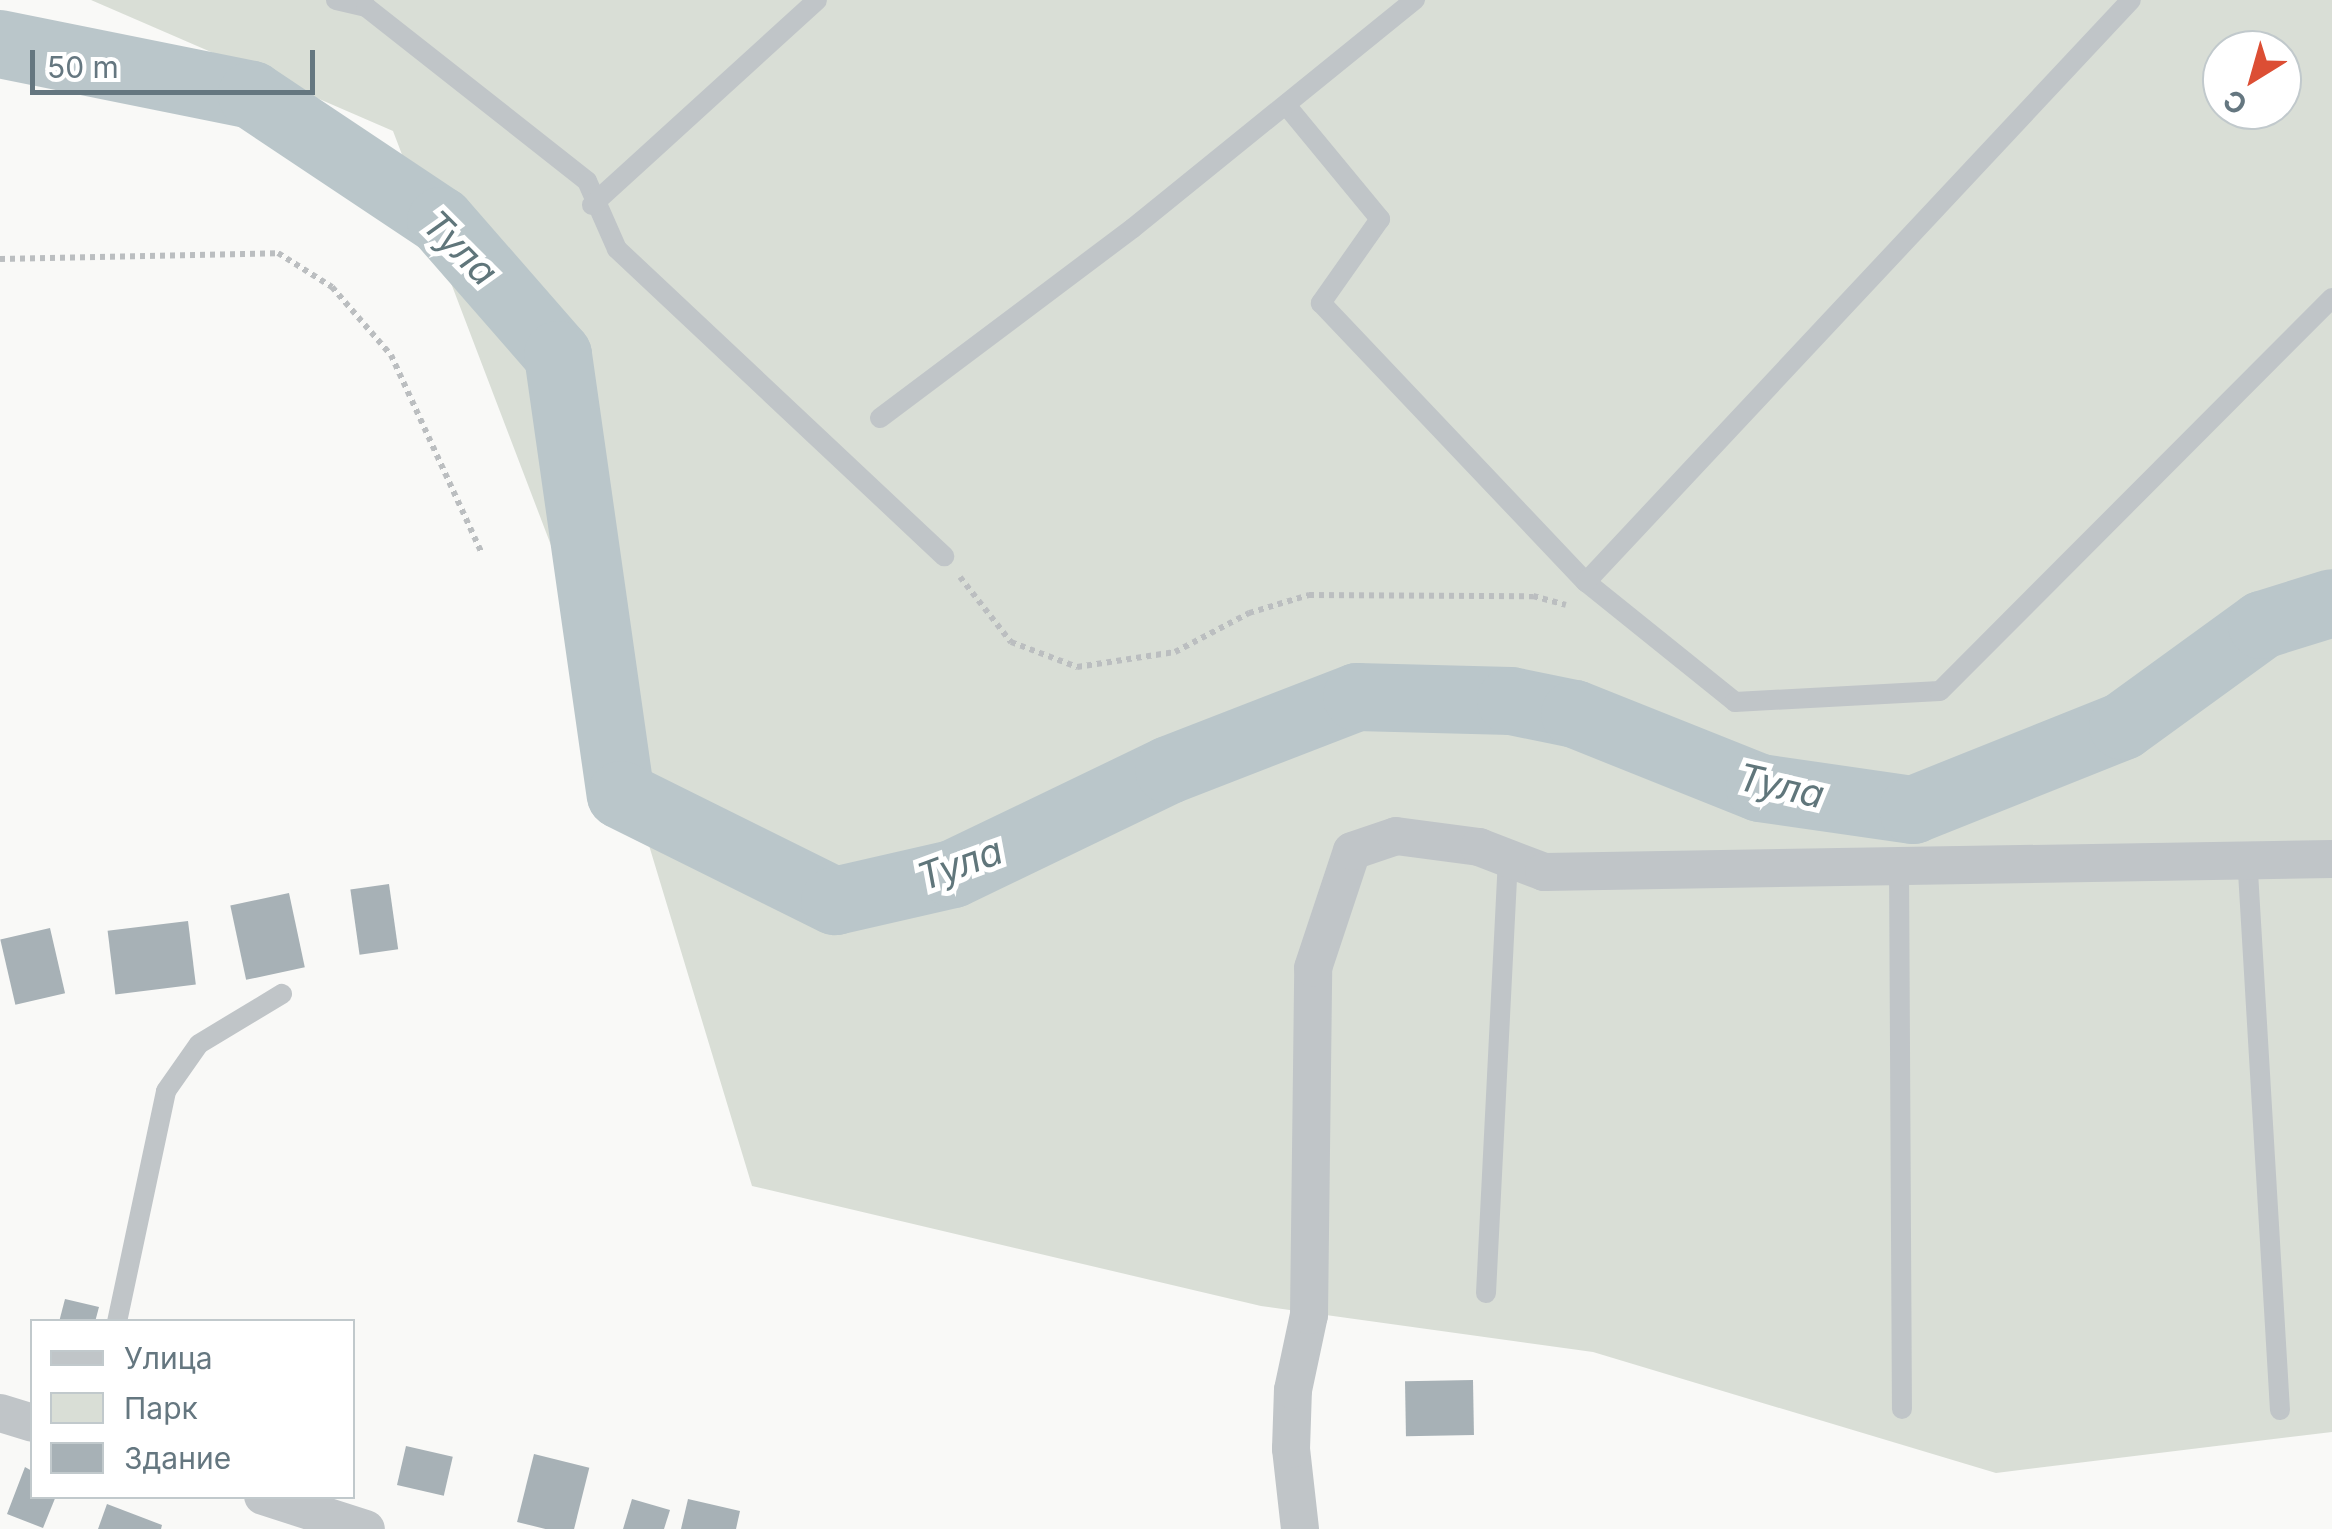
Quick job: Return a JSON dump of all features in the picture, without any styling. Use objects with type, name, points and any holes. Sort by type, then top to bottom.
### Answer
[{"type":"street","points":[[1300,1529],[1291,1450],[1293,1390],[1309,1315],[1313,968],[1352,852],[1396,836],[1508,858],[1544,872],[2247,856],[2332,859]]},
{"type":"street","points":[[0,1413],[30,1423]]},
{"type":"street","points":[[272,1499],[366,1529]]},
{"type":"lane","points":[[336,0],[366,8],[587,181],[592,205],[617,249],[727,360],[877,486],[944,556]]},
{"type":"lane","points":[[592,205],[817,0]]},
{"type":"lane","points":[[880,418],[1286,105],[1415,0]]},
{"type":"lane","points":[[1586,582],[2131,0]]},
{"type":"lane","points":[[1286,105],[1380,219],[1320,303],[1586,582],[1736,702],[1940,691],[2332,298]]},
{"type":"lane","points":[[2247,856],[2280,1410]]},
{"type":"lane","points":[[1486,1294],[1508,858]]},
{"type":"lane","points":[[1899,864],[1902,1409]]},
{"type":"lane","points":[[118,1319],[166,1091],[199,1044],[282,994]]},
{"type":"path","points":[[0,260],[278,253],[332,287],[391,356],[481,552]]},
{"type":"path","points":[[944,556],[1011,642],[1077,667],[1175,652],[1248,613],[1309,595],[1534,596],[1566,605],[1586,582]]},
{"type":"green space","points":[[91,0],[2332,0],[2332,1432],[1996,1473],[1593,1352],[1261,1306],[752,1186],[586,637],[393,131]]},
{"type":"building","points":[[389,884],[398,949],[360,955],[350,889]]},
{"type":"building","points":[[289,893],[305,967],[246,980],[230,905]]},
{"type":"building","points":[[188,921],[196,985],[115,994],[108,931]]},
{"type":"building","points":[[50,928],[65,993],[15,1005],[0,939]]},
{"type":"building","points":[[65,1299],[99,1307],[96,1319],[60,1319]]},
{"type":"building","points":[[1473,1380],[1474,1435],[1406,1436],[1405,1381]]},
{"type":"building","points":[[406,1446],[453,1457],[444,1496],[397,1485]]},
{"type":"building","points":[[534,1454],[589,1468],[574,1529],[545,1529],[517,1522]]},
{"type":"building","points":[[25,1467],[30,1470],[30,1499],[55,1499],[43,1528],[7,1514]]},
{"type":"building","points":[[632,1499],[670,1510],[664,1529],[623,1529]]},
{"type":"building","points":[[688,1499],[740,1511],[736,1529],[681,1529]]},
{"type":"building","points":[[107,1504],[162,1525],[161,1529],[98,1529]]},
{"type":"waterway","name":"Тула","points":[[0,44],[252,95],[441,221],[558,355],[621,795],[835,901],[953,874],[1169,770],[1357,697],[1511,701],[1575,714],[1760,788],[1913,810],[2123,726],[2262,625],[2332,603]]}]
